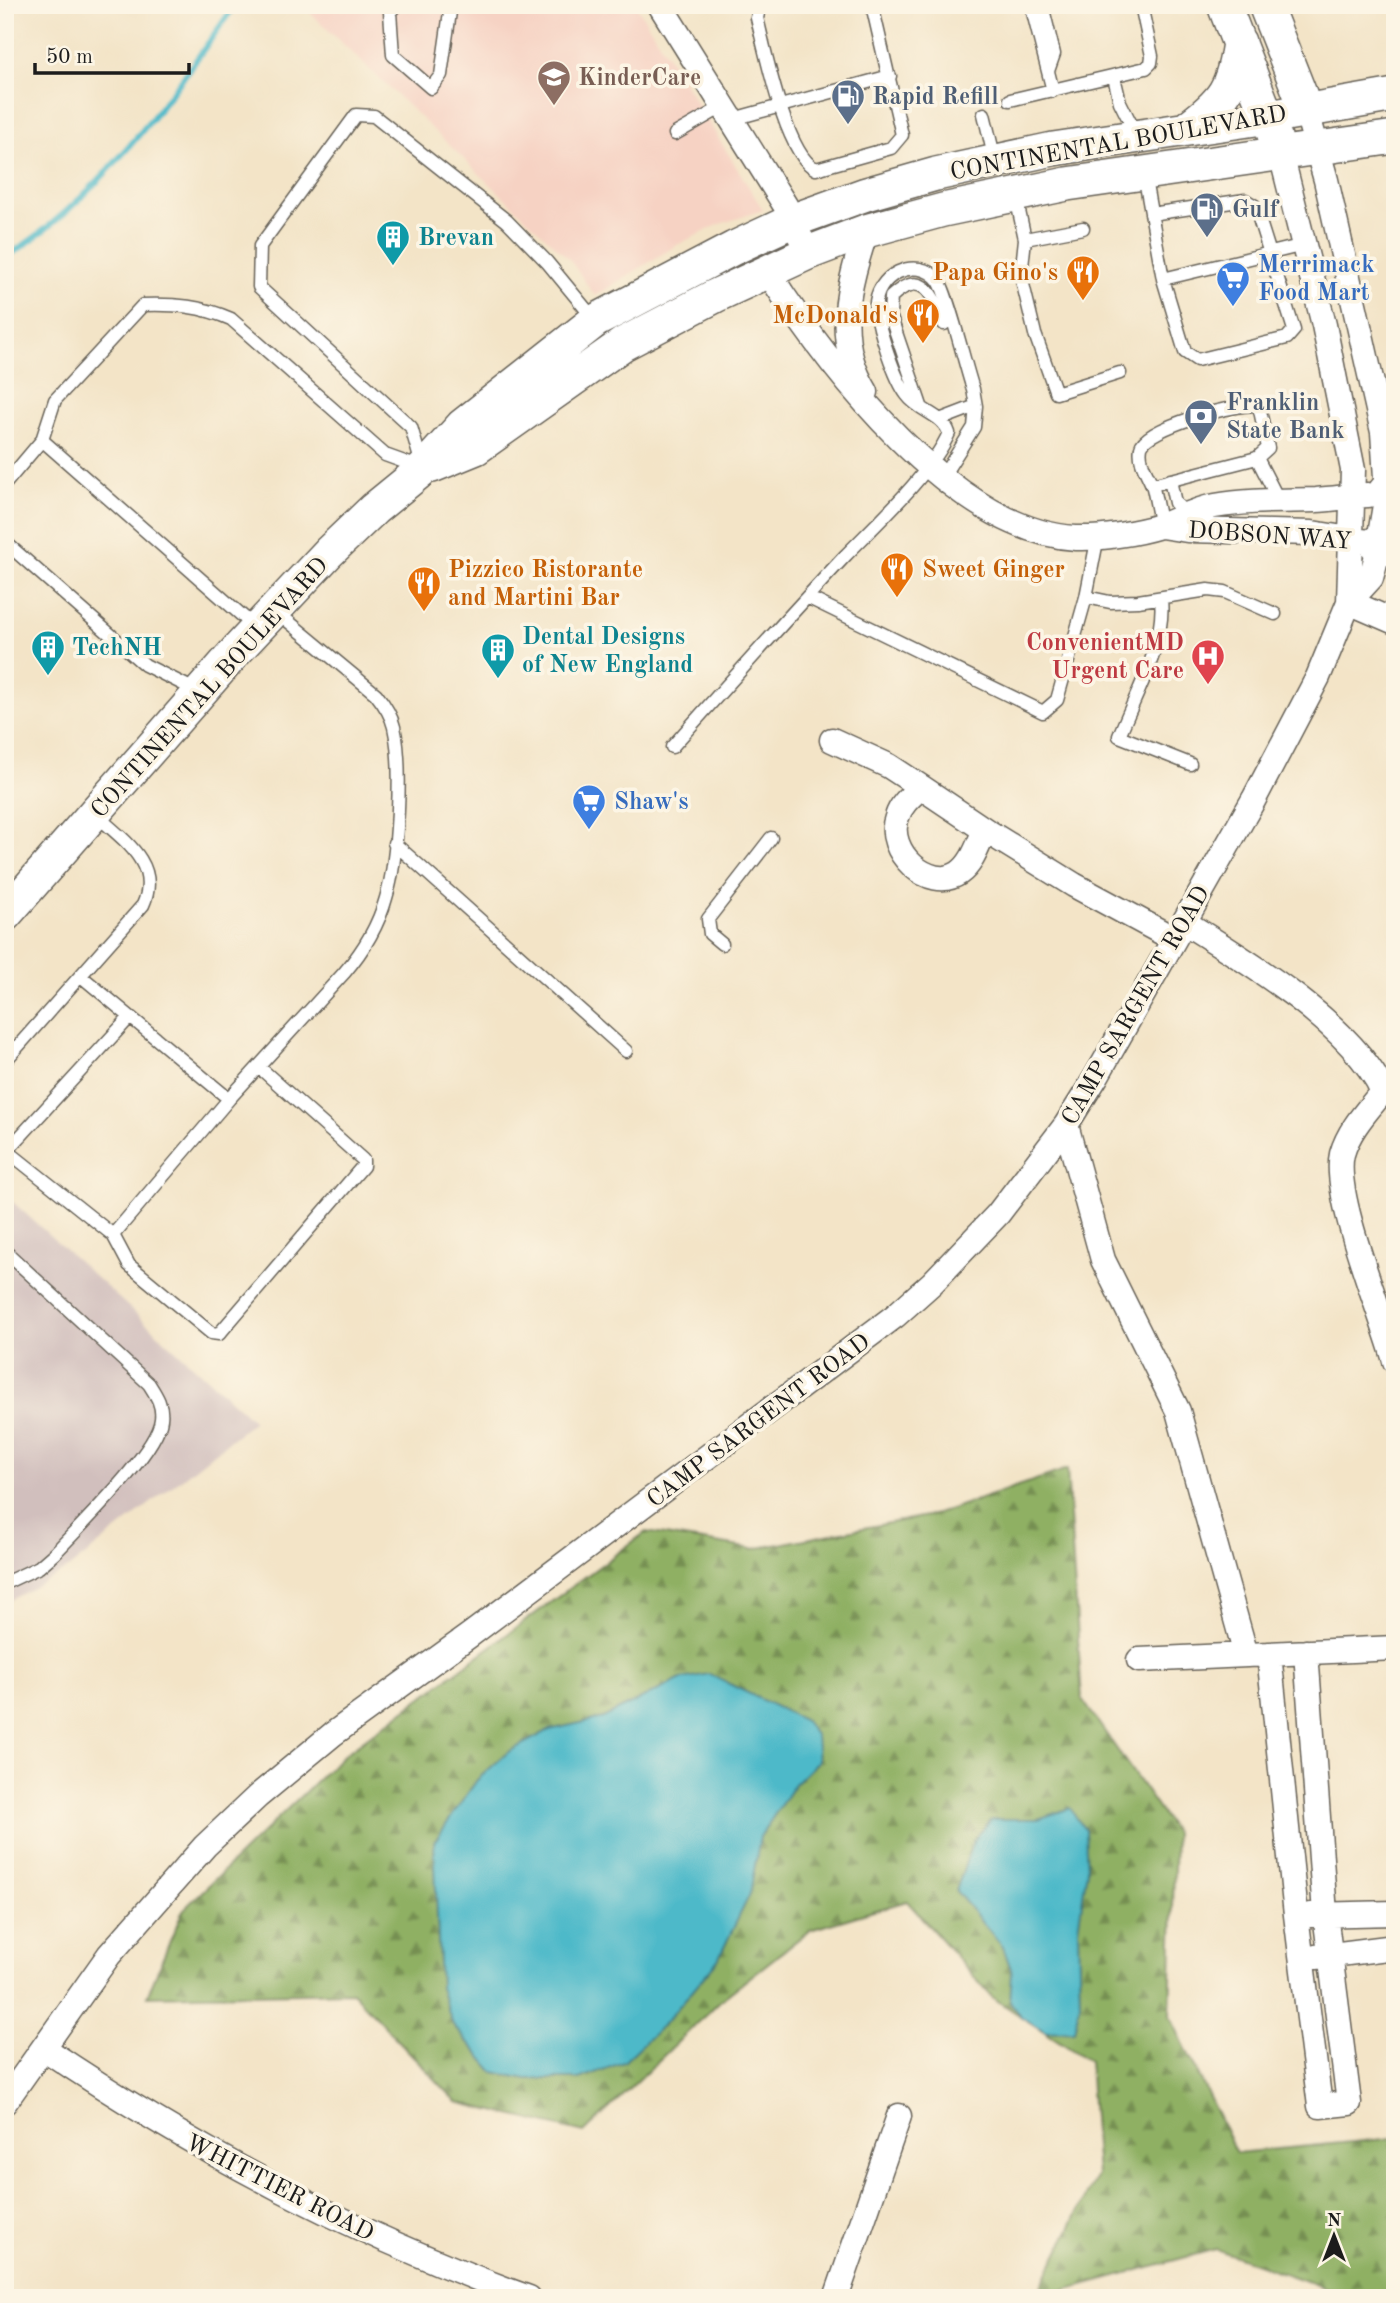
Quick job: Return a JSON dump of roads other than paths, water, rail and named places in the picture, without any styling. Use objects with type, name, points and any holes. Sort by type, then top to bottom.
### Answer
[{"type":"main road","points":[[1224,5],[1281,154]]},
{"type":"main road","points":[[1265,5],[1306,109]]},
{"type":"main road","points":[[1185,129],[1223,98],[1235,69],[1239,42]]},
{"type":"main road","name":"CONTINENTAL BOULEVARD","points":[[6,912],[265,618],[374,509],[424,469],[462,425],[595,321],[688,270],[794,220],[866,194],[995,161],[1395,95]]},
{"type":"main road","name":"CONTINENTAL BOULEVARD","points":[[424,469],[476,448],[623,344],[808,253],[866,231],[1015,193],[1395,138]]},
{"type":"street","points":[[660,5],[794,220],[808,253]]},
{"type":"street","name":"CAMP SARGENT ROAD","points":[[5,2102],[109,1955],[205,1846],[258,1796],[333,1734],[470,1635],[895,1316],[932,1283],[998,1214],[1066,1125],[1127,1027],[1254,799],[1318,677],[1349,602],[1371,578],[1383,432],[1318,148],[1306,109]]},
{"type":"street","name":"CAMP SARGENT ROAD","points":[[1281,154],[1342,406],[1353,470],[1378,494],[1375,543]]},
{"type":"street","name":"DOBSON WAY","points":[[866,231],[848,287],[844,332],[854,373],[888,428]]},
{"type":"street","name":"DOBSON WAY","points":[[768,272],[839,375],[888,428],[935,470],[993,510],[1027,526],[1059,536],[1098,536],[1160,526],[1186,513],[1217,506],[1378,494]]},
{"type":"street","name":"DOBSON WAY","points":[[1160,526],[1187,530],[1312,533],[1375,543]]},
{"type":"street","points":[[1349,602],[1395,622]]},
{"type":"street","points":[[832,740],[889,766],[1074,885],[1179,930],[1301,1002],[1373,1069],[1389,1092],[1351,1132],[1342,1155],[1340,1179],[1348,1214],[1395,1361]]},
{"type":"street","points":[[921,787],[905,802],[896,819],[898,848],[911,866],[933,875],[947,877],[959,873],[973,857],[985,830]]},
{"type":"street","points":[[1066,1125],[1103,1260],[1178,1410],[1258,1654],[1296,1915],[1320,2106],[1349,2103],[1325,1914],[1306,1652]]},
{"type":"street","points":[[1139,1660],[1395,1648]]},
{"type":"street","points":[[1296,1915],[1395,1913]]},
{"type":"street","points":[[1301,1959],[1395,1947]]},
{"type":"street","name":"WHITTIER ROAD","points":[[45,2049],[132,2106],[244,2172],[351,2226],[463,2274],[529,2298]]},
{"type":"street","points":[[836,2298],[899,2116]]},
{"type":"lane","points":[[396,5],[390,12],[393,55],[431,88],[441,75],[451,5]]},
{"type":"lane","points":[[761,5],[757,18],[779,105],[803,160],[816,169],[825,169],[891,148],[898,142],[901,125],[872,5]]},
{"type":"lane","points":[[1031,5],[1054,91]]},
{"type":"lane","points":[[1042,5],[1054,54],[1048,71]]},
{"type":"lane","points":[[1010,100],[1146,68],[1152,63],[1141,5]]},
{"type":"lane","points":[[676,134],[728,113],[779,105],[890,76]]},
{"type":"lane","points":[[1114,77],[1120,102],[1137,136]]},
{"type":"lane","points":[[984,114],[995,161]]},
{"type":"lane","points":[[424,469],[411,427],[259,287],[260,246],[356,115],[374,116],[507,221],[547,261],[595,321]]},
{"type":"lane","points":[[1144,173],[1151,214],[1163,279],[1185,352],[1197,360],[1287,338],[1294,330],[1273,254],[1255,206],[1245,200],[1151,214]]},
{"type":"lane","points":[[1015,193],[1025,239],[1021,276],[1035,334],[1056,393],[1120,373]]},
{"type":"lane","points":[[1025,239],[1083,228]]},
{"type":"lane","points":[[1163,279],[1304,245]]},
{"type":"lane","points":[[672,747],[807,597],[919,478],[935,470],[974,426],[976,406],[940,283],[921,270],[904,270],[888,276],[880,285],[876,311],[895,372],[906,395],[922,410],[942,419],[949,433],[935,470]]},
{"type":"lane","points":[[5,484],[42,440],[54,400],[143,305],[178,304],[207,309],[231,320],[385,455],[424,469]]},
{"type":"lane","points":[[942,419],[976,406]]},
{"type":"lane","points":[[1152,485],[1258,458],[1268,448],[1259,406],[1236,406],[1148,436],[1142,444],[1140,454],[1152,485],[1160,526]]},
{"type":"lane","points":[[42,440],[265,618],[376,694],[388,710],[394,726],[398,777],[387,897],[362,951],[229,1099],[113,1235]]},
{"type":"lane","points":[[1258,458],[1279,501]]},
{"type":"lane","points":[[1170,480],[1175,503],[1186,513]]},
{"type":"lane","points":[[807,597],[1043,712],[1057,700],[1086,597],[1098,536]]},
{"type":"lane","points":[[5,542],[145,665],[199,692]]},
{"type":"lane","points":[[1086,597],[1110,601],[1161,599],[1209,590],[1225,592],[1275,614]]},
{"type":"lane","points":[[1161,599],[1163,615],[1159,636],[1119,736],[1189,765]]},
{"type":"lane","points":[[5,1061],[143,905],[148,894],[146,868],[140,856],[95,814]]},
{"type":"lane","points":[[722,944],[709,934],[708,919],[771,838]]},
{"type":"lane","points":[[394,843],[626,1051]]},
{"type":"lane","points":[[80,976],[229,1099]]},
{"type":"lane","points":[[130,1017],[6,1150],[113,1235],[129,1265],[211,1333],[219,1334],[363,1166],[363,1160],[259,1067]]},
{"type":"lane","points":[[5,1251],[149,1384],[160,1401],[162,1420],[141,1458],[54,1553],[39,1567],[5,1583]]},
{"type":"water","points":[[709,1674],[805,1721],[816,1736],[818,1761],[794,1785],[760,1837],[750,1894],[718,1960],[666,2022],[624,2062],[579,2079],[526,2079],[494,2072],[453,2025],[440,1988],[434,1842],[477,1780],[508,1752],[549,1730],[603,1718],[681,1679]]},
{"type":"water","points":[[1070,1808],[1085,1830],[1087,1870],[1078,1929],[1080,2003],[1074,2031],[1046,2032],[1020,2016],[1010,2001],[1012,1972],[1003,1947],[956,1891],[973,1841],[991,1819],[1038,1819]]},
{"type":"waterway","points":[[5,258],[73,206],[103,175],[159,109],[235,5]]},
{"type":"place","name":"KinderCare","points":[[554,107]]},
{"type":"place","name":"Rapid Refill","points":[[848,126]]},
{"type":"place","name":"Gulf","points":[[1207,239]]},
{"type":"place","name":"Brevan","points":[[393,267]]},
{"type":"place","name":"Papa Gino's","points":[[1083,302]]},
{"type":"place","name":"Merrimack Food Mart","points":[[1233,308]]},
{"type":"place","name":"McDonald's","points":[[923,345]]},
{"type":"place","name":"Franklin State Bank","points":[[1201,446]]},
{"type":"place","name":"Sweet Ginger","points":[[897,599]]},
{"type":"place","name":"Pizzico Ristorante and Martini Bar","points":[[424,613]]},
{"type":"place","name":"TechNH","points":[[48,677]]},
{"type":"place","name":"Dental Designs of New England","points":[[498,680]]},
{"type":"place","name":"ConvenientMD Urgent Care","points":[[1208,686]]},
{"type":"place","name":"Shaw's","points":[[589,831]]}]
